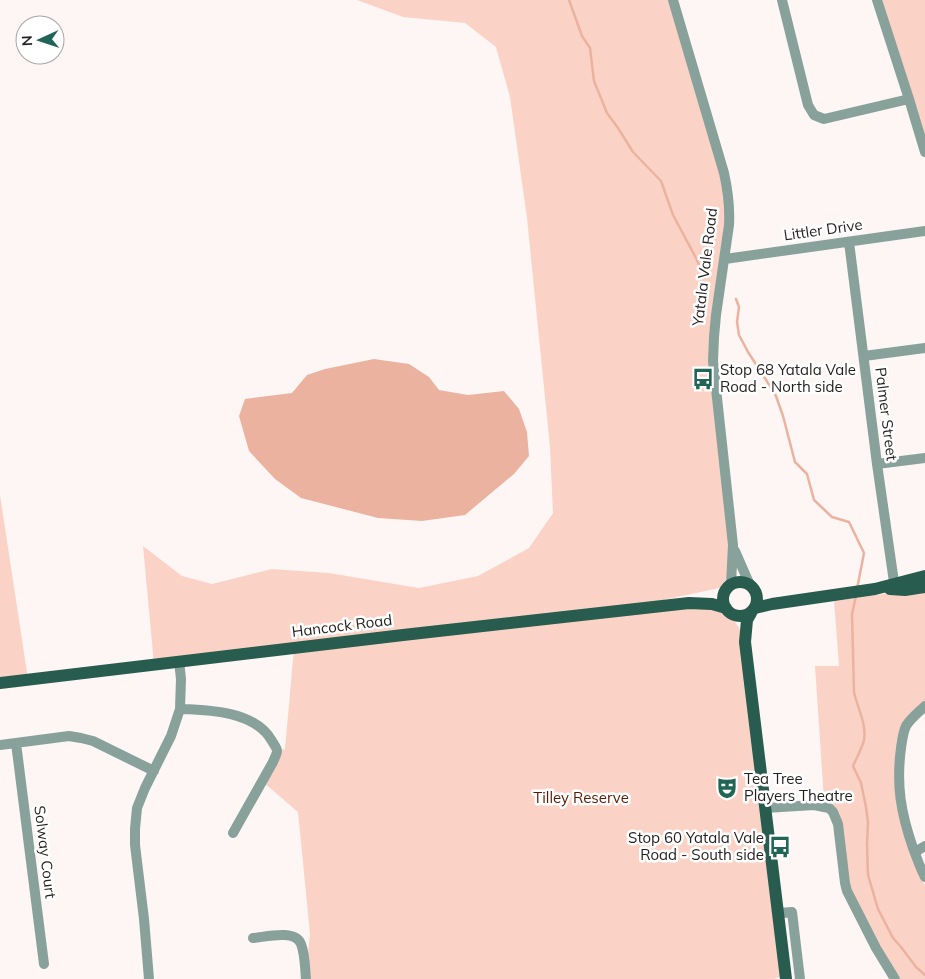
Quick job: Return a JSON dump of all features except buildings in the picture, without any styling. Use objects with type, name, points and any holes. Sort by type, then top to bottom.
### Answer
[{"type":"main road","points":[[729,610],[740,616],[772,604],[894,586],[925,576]]},
{"type":"main road","points":[[745,642],[723,598],[728,587],[738,582],[744,582],[773,596],[804,595],[816,597]]},
{"type":"main road","points":[[894,586],[905,590],[925,587]]},
{"type":"main road","name":"Hancock Road","points":[[689,603],[728,587]]},
{"type":"main road","points":[[752,587],[758,600],[748,620],[745,642],[786,979]]},
{"type":"main road","name":"Hancock Road","points":[[0,683],[689,603],[712,604],[729,610]]},
{"type":"street","name":"Yatala Vale Road","points":[[673,0],[724,173],[730,208],[714,337],[713,360],[733,545],[728,587]]},
{"type":"street","points":[[782,0],[808,105],[814,115],[824,119],[909,99]]},
{"type":"street","points":[[877,0],[925,152]]},
{"type":"street","name":"Littler Drive","points":[[724,259],[925,231]]},
{"type":"street","name":"Palmer Street","points":[[849,242],[894,586]]},
{"type":"street","points":[[864,356],[925,348]]},
{"type":"street","points":[[877,464],[925,458]]},
{"type":"street","name":"Yatala Vale Road","points":[[733,545],[752,587]]},
{"type":"street","points":[[149,979],[135,845],[137,808],[171,736],[180,709],[181,679],[179,661]]},
{"type":"street","points":[[925,706],[911,719],[906,727],[898,767],[900,802],[904,823],[925,877]]},
{"type":"street","points":[[180,709],[214,711],[244,718],[263,730],[275,746],[277,751],[273,762],[233,833]]},
{"type":"street","points":[[0,745],[69,736],[93,741],[154,770]]},
{"type":"street","name":"Solway Court","points":[[16,743],[44,964]]},
{"type":"street","points":[[765,808],[814,805],[829,808],[833,812],[838,824],[847,891],[876,948],[895,979]]},
{"type":"street","points":[[915,852],[925,846]]},
{"type":"street","points":[[778,913],[792,912],[800,979]]},
{"type":"street","points":[[254,938],[284,935],[298,939],[301,943],[306,979]]},
{"type":"green space","name":"Tilley Reserve","points":[[357,0],[673,0],[730,208],[714,337],[737,556],[729,586],[611,611],[726,608],[739,628],[745,642],[785,976],[773,979],[311,979],[308,953],[310,934],[298,812],[263,782],[277,751],[285,749],[294,648],[154,664],[143,546],[182,576],[212,584],[272,569],[329,573],[419,588],[478,576],[529,548],[553,513],[550,447],[527,218],[510,97],[496,47],[465,23],[403,17]]},
{"type":"green space","points":[[882,0],[925,0],[925,140]]},
{"type":"green space","points":[[0,495],[28,679],[0,683]]},
{"type":"green space","points":[[925,588],[925,706],[911,719],[898,767],[915,852],[925,885],[925,979],[895,979],[847,891],[838,824],[824,800],[815,666],[839,666],[834,601]]},
{"type":"shaded area","points":[[374,359],[409,364],[429,377],[439,390],[468,395],[504,391],[519,409],[527,432],[529,456],[514,474],[465,515],[422,521],[378,518],[301,498],[275,479],[249,451],[239,416],[245,399],[292,393],[307,375],[325,369]]},
{"type":"waterway","points":[[569,0],[582,36],[590,48],[594,81],[607,113],[633,152],[661,181],[673,215],[705,278]]},
{"type":"waterway","points":[[736,299],[739,307],[737,322],[739,335],[776,396],[795,462],[807,474],[814,500],[832,517],[849,522],[864,553],[857,589]]},
{"type":"waterway","points":[[856,596],[852,614],[854,692],[865,734],[853,766],[861,783],[866,807],[868,822],[868,875],[878,909],[893,938],[916,967],[925,975]]},
{"type":"place","name":"Stop 68 Yatala Vale Road - North side","points":[[703,379]]},
{"type":"place","name":"Tea Tree Players Theatre","points":[[727,788]]},
{"type":"place","name":"Stop 60 Yatala Vale Road - South side","points":[[780,847]]}]
